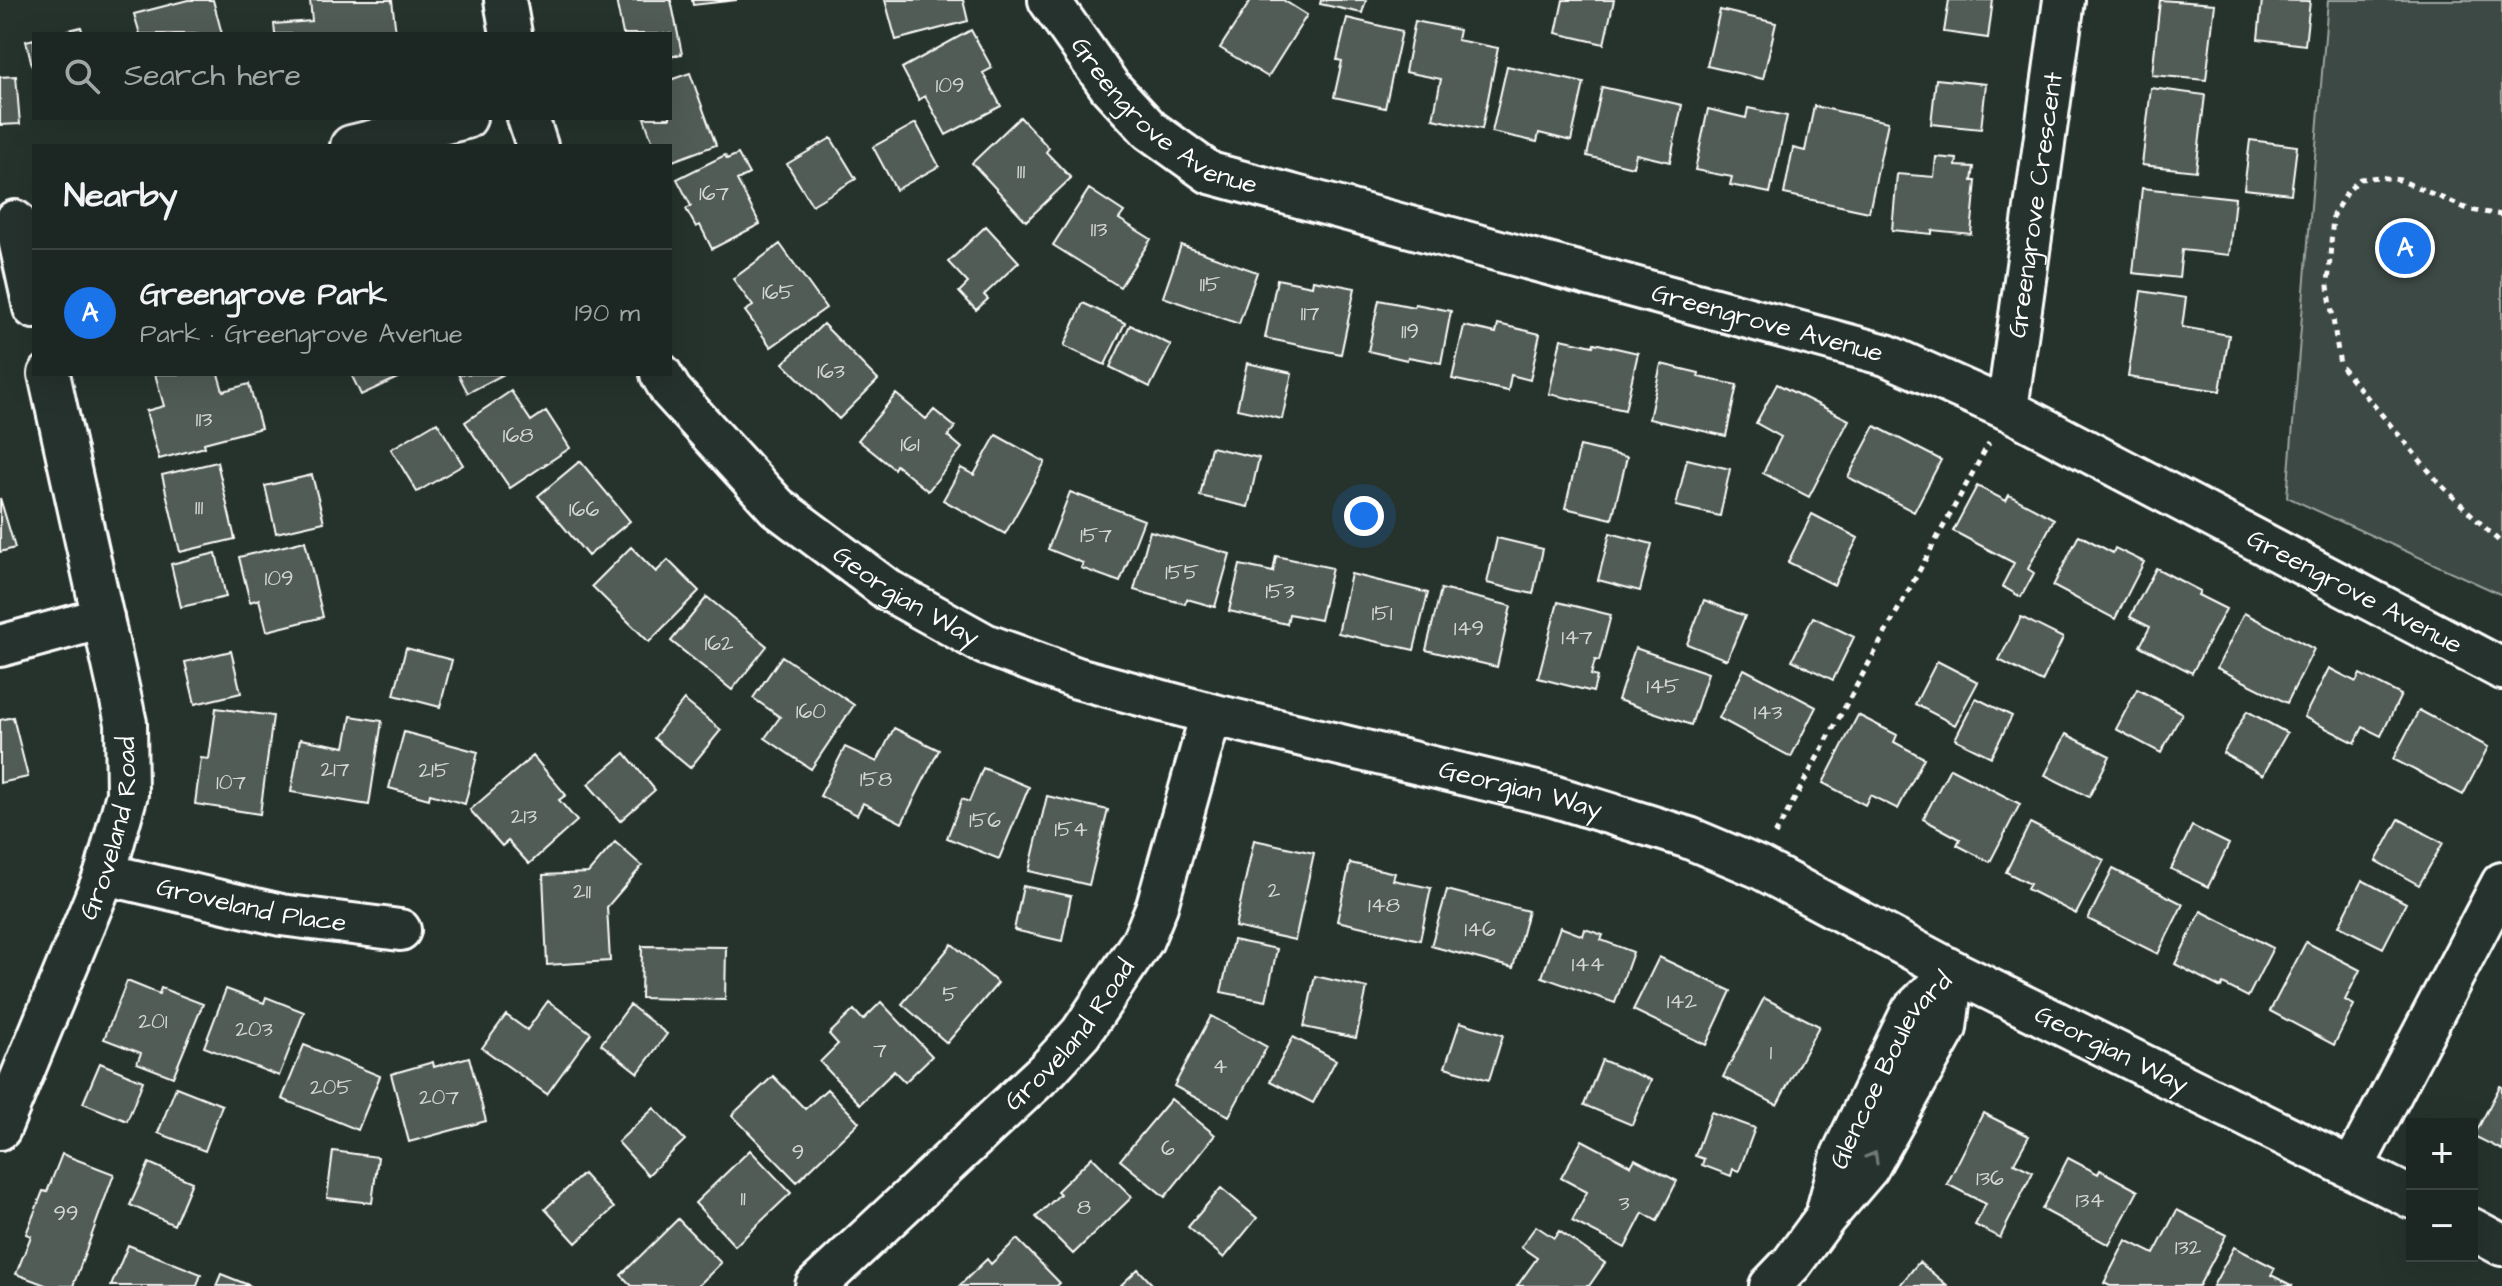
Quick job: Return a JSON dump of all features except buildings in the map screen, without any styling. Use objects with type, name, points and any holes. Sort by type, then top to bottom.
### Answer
[{"type":"street","points":[[505,0],[511,32]]},
{"type":"street","name":"Greengrove Avenue","points":[[1049,0],[1110,87],[1150,130],[1210,173],[1886,355],[2007,409],[2502,669]]},
{"type":"street","name":"Greengrove Crescent","points":[[2007,409],[2064,0]]},
{"type":"street","points":[[359,144],[458,120]]},
{"type":"street","points":[[529,120],[536,144]]},
{"type":"street","points":[[16,221],[32,298]]},
{"type":"street","name":"Groveland Road","points":[[0,1129],[105,874],[127,794],[126,723],[49,376]]},
{"type":"street","name":"Georgian Way","points":[[662,376],[671,391],[777,507],[888,590],[985,644],[1077,678],[1211,714],[1553,796],[1689,838],[1758,867],[1953,971],[2406,1195]]},
{"type":"street","points":[[0,646],[103,618]]},
{"type":"street","name":"Groveland Road","points":[[816,1286],[1048,1069],[1081,1033],[1122,974],[1143,940],[1157,906],[1211,714]]},
{"type":"street","name":"Groveland Place","points":[[105,874],[281,915],[400,930]]},
{"type":"street","points":[[2353,1167],[2502,883]]},
{"type":"street","name":"Glencoe Boulevard","points":[[1770,1286],[1868,1168],[1946,1028],[1953,971]]},
{"type":"street","points":[[2478,1232],[2502,1245]]},
{"type":"path","points":[[2502,215],[2470,210],[2400,180],[2379,177],[2360,179],[2346,193],[2333,215],[2328,286],[2340,365],[2440,484],[2502,544]]},
{"type":"path","points":[[1758,867],[2007,409]]},
{"type":"shaded area","points":[[2328,0],[2502,0],[2502,595],[2287,497]]},
{"type":"place","name":"Greengrove Park","points":[[2405,248]]}]
